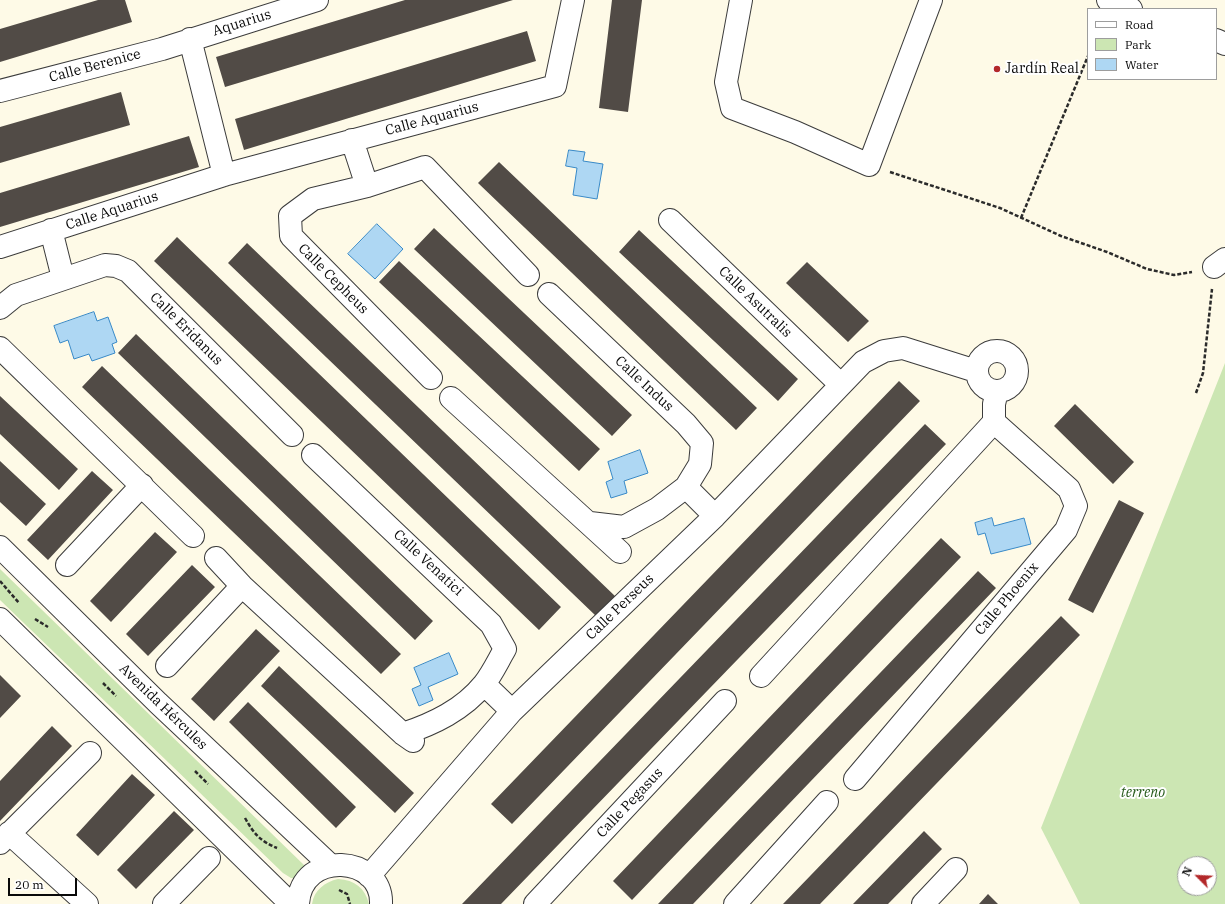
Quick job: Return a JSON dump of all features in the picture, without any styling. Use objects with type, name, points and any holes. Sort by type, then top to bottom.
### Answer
[{"type":"street","name":"Aquarius","points":[[190,39],[317,0]]},
{"type":"street","name":"Calle Aquarius","points":[[0,247],[224,175],[555,86],[573,0]]},
{"type":"street","points":[[741,0],[726,82],[732,108],[795,132],[869,165],[931,0]]},
{"type":"street","points":[[1108,0],[1128,8]]},
{"type":"street","name":"Calle Berenice","points":[[0,91],[162,49],[190,39]]},
{"type":"street","points":[[190,39],[224,175]]},
{"type":"street","points":[[352,140],[367,186]]},
{"type":"street","name":"Calle Cepheus","points":[[431,378],[291,236],[290,216],[313,199],[367,186],[425,167],[528,275]]},
{"type":"street","name":"Calle Asutralis","points":[[670,220],[840,384]]},
{"type":"street","points":[[51,230],[63,278]]},
{"type":"street","name":"Calle Eridanus","points":[[0,308],[16,295],[105,265],[116,266],[128,271],[292,435]]},
{"type":"street","name":"Calle Indus","points":[[549,294],[686,424],[702,443],[700,464],[686,487],[657,509],[624,527],[590,523]]},
{"type":"street","points":[[0,348],[193,536]]},
{"type":"street","name":"Calle Perseus","points":[[369,876],[512,711],[714,516],[840,384],[863,362],[884,351],[903,348],[976,371]]},
{"type":"street","points":[[1003,351],[1010,355],[1015,361],[1017,369],[1016,377],[1012,385],[1005,390],[997,391],[989,390],[982,386],[976,371],[981,357],[988,352],[1003,351]]},
{"type":"street","points":[[761,676],[994,422],[994,404],[997,391]]},
{"type":"street","points":[[451,398],[590,523],[620,552]]},
{"type":"street","name":"Calle Phoenix","points":[[855,779],[1066,530],[1076,506],[1069,489],[994,422]]},
{"type":"street","name":"Calle Venatici","points":[[216,558],[242,586],[408,738],[457,708],[484,684],[505,649],[491,624],[313,455]]},
{"type":"street","points":[[67,565],[142,485]]},
{"type":"street","points":[[686,487],[714,516]]},
{"type":"street","name":"Avenida Hércules","points":[[0,547],[158,703],[330,865]]},
{"type":"street","points":[[167,666],[242,586]]},
{"type":"street","points":[[0,619],[291,904]]},
{"type":"street","points":[[484,684],[512,711]]},
{"type":"street","name":"Calle Pegasus","points":[[535,904],[725,701]]},
{"type":"street","points":[[87,904],[5,838],[90,753]]},
{"type":"street","points":[[735,904],[827,802]]},
{"type":"street","points":[[164,904],[210,858]]},
{"type":"street","points":[[298,904],[300,893],[307,881],[317,871],[330,865],[343,864],[352,866],[369,876],[377,887],[381,904]]},
{"type":"street","points":[[923,904],[956,869]]},
{"type":"path","points":[[1022,218],[1087,58]]},
{"type":"path","points":[[869,165],[1000,208],[1147,270],[1174,275],[1220,263],[1203,373],[1196,393]]},
{"type":"path","points":[[335,890],[344,891],[347,894],[350,904]]},
{"type":"green space","name":"terreno","points":[[1225,363],[1225,904],[1080,904],[1041,828]]},
{"type":"green space","points":[[0,569],[305,866],[302,878],[291,878],[283,873],[0,600]]},
{"type":"green space","points":[[338,879],[354,883],[362,889],[369,904],[312,904],[315,895],[321,887]]},
{"type":"water","points":[[569,150],[585,152],[583,161],[603,164],[597,199],[573,195],[577,168],[566,166]]},
{"type":"water","points":[[377,224],[403,249],[375,279],[348,254]]},
{"type":"water","points":[[94,312],[97,321],[108,317],[117,342],[112,344],[115,353],[92,361],[89,354],[74,359],[68,340],[60,343],[54,326]]},
{"type":"water","points":[[640,450],[648,473],[624,481],[627,493],[611,498],[606,482],[613,479],[608,462]]},
{"type":"water","points":[[992,518],[994,526],[1024,518],[1031,544],[991,554],[985,533],[978,535],[975,523]]},
{"type":"water","points":[[449,653],[458,674],[428,687],[433,700],[419,706],[412,689],[421,685],[414,668]]},
{"type":"building","points":[[98,0],[125,0],[132,22],[0,62],[0,29]]},
{"type":"building","points":[[405,0],[513,0],[225,87],[216,57]]},
{"type":"building","points":[[612,0],[642,0],[628,112],[599,108]]},
{"type":"building","points":[[527,31],[536,61],[244,150],[235,119]]},
{"type":"building","points":[[121,92],[130,125],[0,163],[0,127]]},
{"type":"building","points":[[189,136],[199,167],[0,227],[0,193]]},
{"type":"building","points":[[499,162],[757,408],[736,430],[478,183]]},
{"type":"building","points":[[434,228],[632,415],[612,436],[414,249]]},
{"type":"building","points":[[639,230],[798,379],[778,401],[619,252]]},
{"type":"building","points":[[177,237],[561,607],[539,630],[154,261]]},
{"type":"building","points":[[247,243],[616,597],[596,616],[228,263]]},
{"type":"building","points":[[399,261],[600,449],[579,471],[379,282]]},
{"type":"building","points":[[807,262],[869,321],[848,342],[786,283]]},
{"type":"building","points":[[136,334],[433,621],[415,640],[118,353]]},
{"type":"building","points":[[102,366],[401,654],[381,674],[82,387]]},
{"type":"building","points":[[899,381],[920,401],[512,824],[491,804]]},
{"type":"building","points":[[0,396],[78,469],[59,490],[0,434]]},
{"type":"building","points":[[1075,404],[1134,462],[1113,484],[1054,426]]},
{"type":"building","points":[[925,424],[946,444],[501,904],[462,904]]},
{"type":"building","points":[[0,461],[46,504],[26,526],[0,502]]},
{"type":"building","points":[[92,471],[113,490],[48,560],[27,540]]},
{"type":"building","points":[[1119,500],[1144,513],[1093,613],[1068,600]]},
{"type":"building","points":[[155,532],[177,552],[111,622],[90,601]]},
{"type":"building","points":[[941,538],[961,557],[632,900],[613,881]]},
{"type":"building","points":[[192,565],[215,587],[148,656],[126,634]]},
{"type":"building","points":[[978,571],[996,588],[693,904],[658,904]]},
{"type":"building","points":[[1061,616],[1080,635],[820,904],[783,904]]},
{"type":"building","points":[[256,629],[280,651],[214,721],[191,699]]},
{"type":"building","points":[[279,666],[414,793],[395,813],[261,686]]},
{"type":"building","points":[[0,675],[21,696],[0,718]]},
{"type":"building","points":[[248,702],[356,807],[336,828],[229,722]]},
{"type":"building","points":[[52,726],[72,746],[0,821],[0,781]]},
{"type":"building","points":[[132,774],[155,795],[98,856],[76,835]]},
{"type":"building","points":[[174,811],[194,830],[136,889],[117,870]]},
{"type":"building","points":[[924,831],[942,849],[888,904],[853,904]]},
{"type":"building","points":[[988,894],[998,904],[979,904]]},
{"type":"place","name":"Jardín Real","points":[[997,69]]}]
